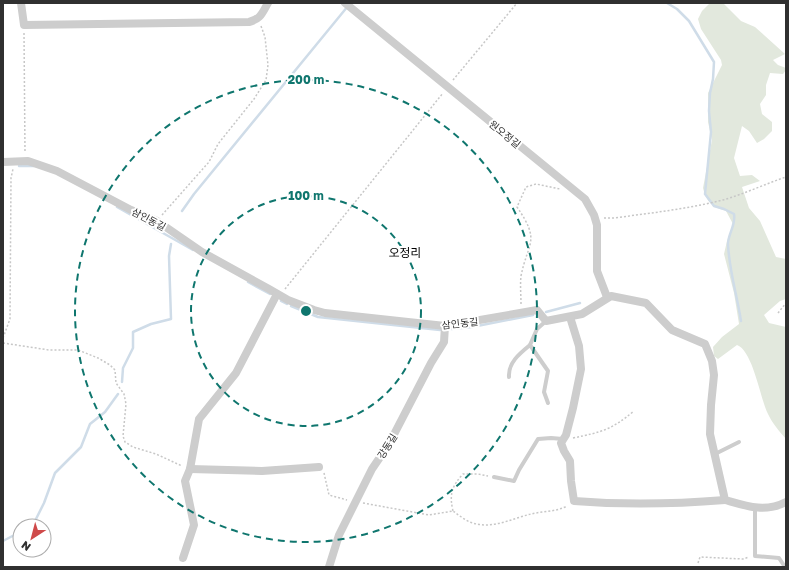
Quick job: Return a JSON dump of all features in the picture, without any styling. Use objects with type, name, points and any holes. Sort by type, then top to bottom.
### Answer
[{"type":"street","points":[[21,3],[24,25],[249,22],[259,18],[268,3]]},
{"type":"street","name":"원오정길","points":[[345,3],[585,199],[594,215],[597,232],[597,271],[607,298]]},
{"type":"street","name":"삼인동길","points":[[3,162],[25,161],[57,171],[131,210],[157,221],[202,252],[278,295],[302,306],[325,313],[445,326],[537,310],[546,321]]},
{"type":"street","points":[[183,558],[194,526],[185,481],[190,469],[199,419],[236,373],[278,295]]},
{"type":"street","points":[[546,321],[582,314],[611,296],[646,303],[672,330],[704,344],[712,361],[714,375],[710,434],[725,500]]},
{"type":"street","points":[[570,317],[579,346],[581,369],[574,408],[566,435],[561,444],[570,461],[574,501],[621,504],[682,504],[725,500],[755,508],[778,506],[786,502]]},
{"type":"street","name":"강동길","points":[[329,567],[339,534],[355,501],[372,468],[389,444],[431,362],[444,342],[445,326]]},
{"type":"street","points":[[190,469],[262,471],[319,467]]},
{"type":"lane","points":[[509,377],[508,369],[513,361],[530,345],[537,329],[546,321]]},
{"type":"lane","points":[[530,345],[548,371],[544,392],[548,403]]},
{"type":"lane","points":[[494,477],[514,481],[538,439],[564,439]]},
{"type":"lane","points":[[715,454],[739,442]]},
{"type":"lane","points":[[755,508],[755,556],[779,558],[785,567]]},
{"type":"path","points":[[278,295],[517,3]]},
{"type":"path","points":[[157,221],[174,204],[208,162],[218,144],[254,100],[266,80],[268,65],[265,37],[259,18]]},
{"type":"path","points":[[24,25],[25,161]]},
{"type":"path","points":[[3,338],[10,319],[11,178],[14,161]]},
{"type":"path","points":[[594,215],[604,218],[614,218],[706,204],[786,176]]},
{"type":"path","points":[[520,314],[521,277],[532,242],[530,228],[517,207],[526,187],[536,184],[562,190]]},
{"type":"path","points":[[778,313],[786,303]]},
{"type":"path","points":[[3,343],[49,350],[78,350],[98,358],[110,366],[115,370],[116,383],[124,394],[126,404],[124,421],[125,442],[132,447],[156,454],[190,469]]},
{"type":"path","points":[[564,439],[603,432],[619,424],[634,411]]},
{"type":"path","points":[[319,467],[324,473],[329,495],[429,515],[453,511],[470,522],[478,525],[499,524],[531,514],[562,508],[576,501]]},
{"type":"path","points":[[453,511],[451,493],[456,482],[463,474],[478,474],[494,477]]},
{"type":"path","points":[[698,563],[700,557],[743,559],[755,556]]},
{"type":"shaded area","points":[[710,3],[723,3],[741,21],[755,27],[785,54],[773,60],[778,65],[786,68],[786,70],[783,74],[770,73],[766,85],[766,95],[760,104],[762,114],[772,122],[772,131],[764,139],[757,143],[749,131],[742,126],[734,158],[740,176],[752,175],[760,181],[742,187],[749,208],[760,221],[776,257],[786,259],[786,299],[780,301],[764,315],[769,323],[786,327],[786,439],[768,414],[752,365],[743,349],[737,345],[718,359],[714,356],[713,347],[722,337],[739,324],[734,293],[724,254],[733,224],[726,211],[717,208],[708,200],[703,188],[712,140],[708,122],[708,93],[722,65],[721,60],[701,29],[698,19],[702,11]]},
{"type":"waterway","points":[[667,3],[677,9],[689,21],[714,62],[710,93],[709,111],[711,132],[705,194],[714,206],[734,214],[734,222],[728,244],[731,273],[741,321]]},
{"type":"waterway","points":[[182,211],[194,194],[348,6]]},
{"type":"waterway","points":[[19,166],[34,166]]},
{"type":"waterway","points":[[117,207],[193,250]]},
{"type":"waterway","points":[[122,382],[123,368],[133,348],[133,332],[151,324],[171,319],[169,256],[171,244]]},
{"type":"waterway","points":[[248,282],[270,294]]},
{"type":"waterway","points":[[281,301],[287,304]]},
{"type":"waterway","points":[[546,312],[580,303]]},
{"type":"waterway","points":[[291,306],[318,317],[440,330]]},
{"type":"waterway","points":[[451,329],[472,327],[533,315]]},
{"type":"waterway","points":[[36,518],[44,503],[55,473],[81,447],[90,424],[105,412],[118,394]]},
{"type":"waterway","points":[[3,541],[12,536]]},
{"type":"district","name":"오정리","points":[[405,252]]}]
